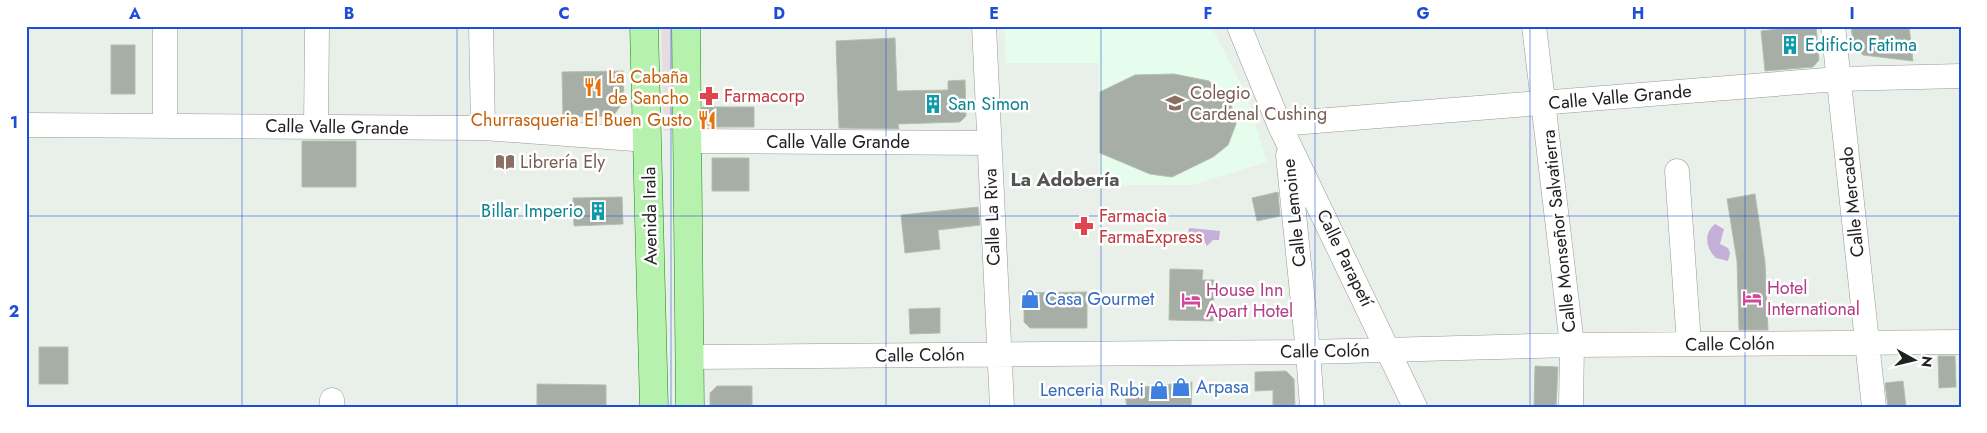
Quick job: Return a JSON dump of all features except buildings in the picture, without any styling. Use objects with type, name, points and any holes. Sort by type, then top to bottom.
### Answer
[{"type":"main road","name":"Avenida Irala","points":[[644,26],[654,407]]},
{"type":"main road","points":[[686,26],[690,407]]},
{"type":"street","points":[[166,26],[166,125]]},
{"type":"street","points":[[316,127],[317,26]]},
{"type":"street","points":[[481,26],[483,128]]},
{"type":"street","name":"Calle La Riva","points":[[984,26],[1002,407]]},
{"type":"street","name":"Calle Parapetí","points":[[1239,26],[1283,131],[1415,407]]},
{"type":"street","name":"Calle Monseñor Salvatierra","points":[[1534,26],[1572,345],[1571,407]]},
{"type":"street","name":"Calle Mercado","points":[[1833,26],[1874,407]]},
{"type":"street","name":"Calle Valle Grande","points":[[1283,131],[1544,104],[1838,78],[1961,76]]},
{"type":"street","name":"Calle Valle Grande","points":[[26,125],[483,128],[648,140]]},
{"type":"street","name":"Calle Lemoine","points":[[1283,131],[1308,352],[1312,407]]},
{"type":"street","name":"Calle Valle Grande","points":[[687,141],[989,143]]},
{"type":"street","points":[[1677,171],[1689,344]]},
{"type":"street","name":"Calle Colón","points":[[690,357],[1308,352],[1572,345],[1961,342]]},
{"type":"shaded area","points":[[661,26],[671,26],[673,130],[664,131]]},
{"type":"shaded area","name":"Colegio Cardenal Cushing","points":[[1004,26],[1211,26],[1246,94],[1267,162],[1192,185],[1099,185],[1099,63],[1006,63]]},
{"type":"shaded area","points":[[1715,224],[1724,229],[1720,244],[1728,248],[1730,253],[1728,261],[1716,258],[1708,245],[1707,237]]},
{"type":"shaded area","points":[[1189,228],[1220,231],[1219,240],[1213,240],[1207,246],[1204,241],[1181,240],[1181,236],[1188,236]]},
{"type":"place","name":"Edificio Fatima","points":[[1790,45]]},
{"type":"place","name":"La Cabaña de Sancho","points":[[593,87]]},
{"type":"place","name":"Farmacorp","points":[[709,96]]},
{"type":"place","name":"Colegio Cardenal Cushing","points":[[1175,103]]},
{"type":"place","name":"San Simon","points":[[933,104]]},
{"type":"place","name":"Churrasqueria El Buen Gusto","points":[[707,120]]},
{"type":"place","name":"Librería Ely","points":[[505,162]]},
{"type":"place","name":"Billar Imperio","points":[[598,211]]},
{"type":"place","name":"Farmacia FarmaExpress","points":[[1084,226]]},
{"type":"place","name":"Hotel International","points":[[1752,298]]},
{"type":"place","name":"Casa Gourmet","points":[[1030,299]]},
{"type":"place","name":"House Inn Apart Hotel","points":[[1191,300]]},
{"type":"place","name":"Arpasa","points":[[1181,387]]},
{"type":"place","name":"Lenceria Rubi","points":[[1159,390]]},
{"type":"district","name":"La Adobería","points":[[1065,179]]}]
